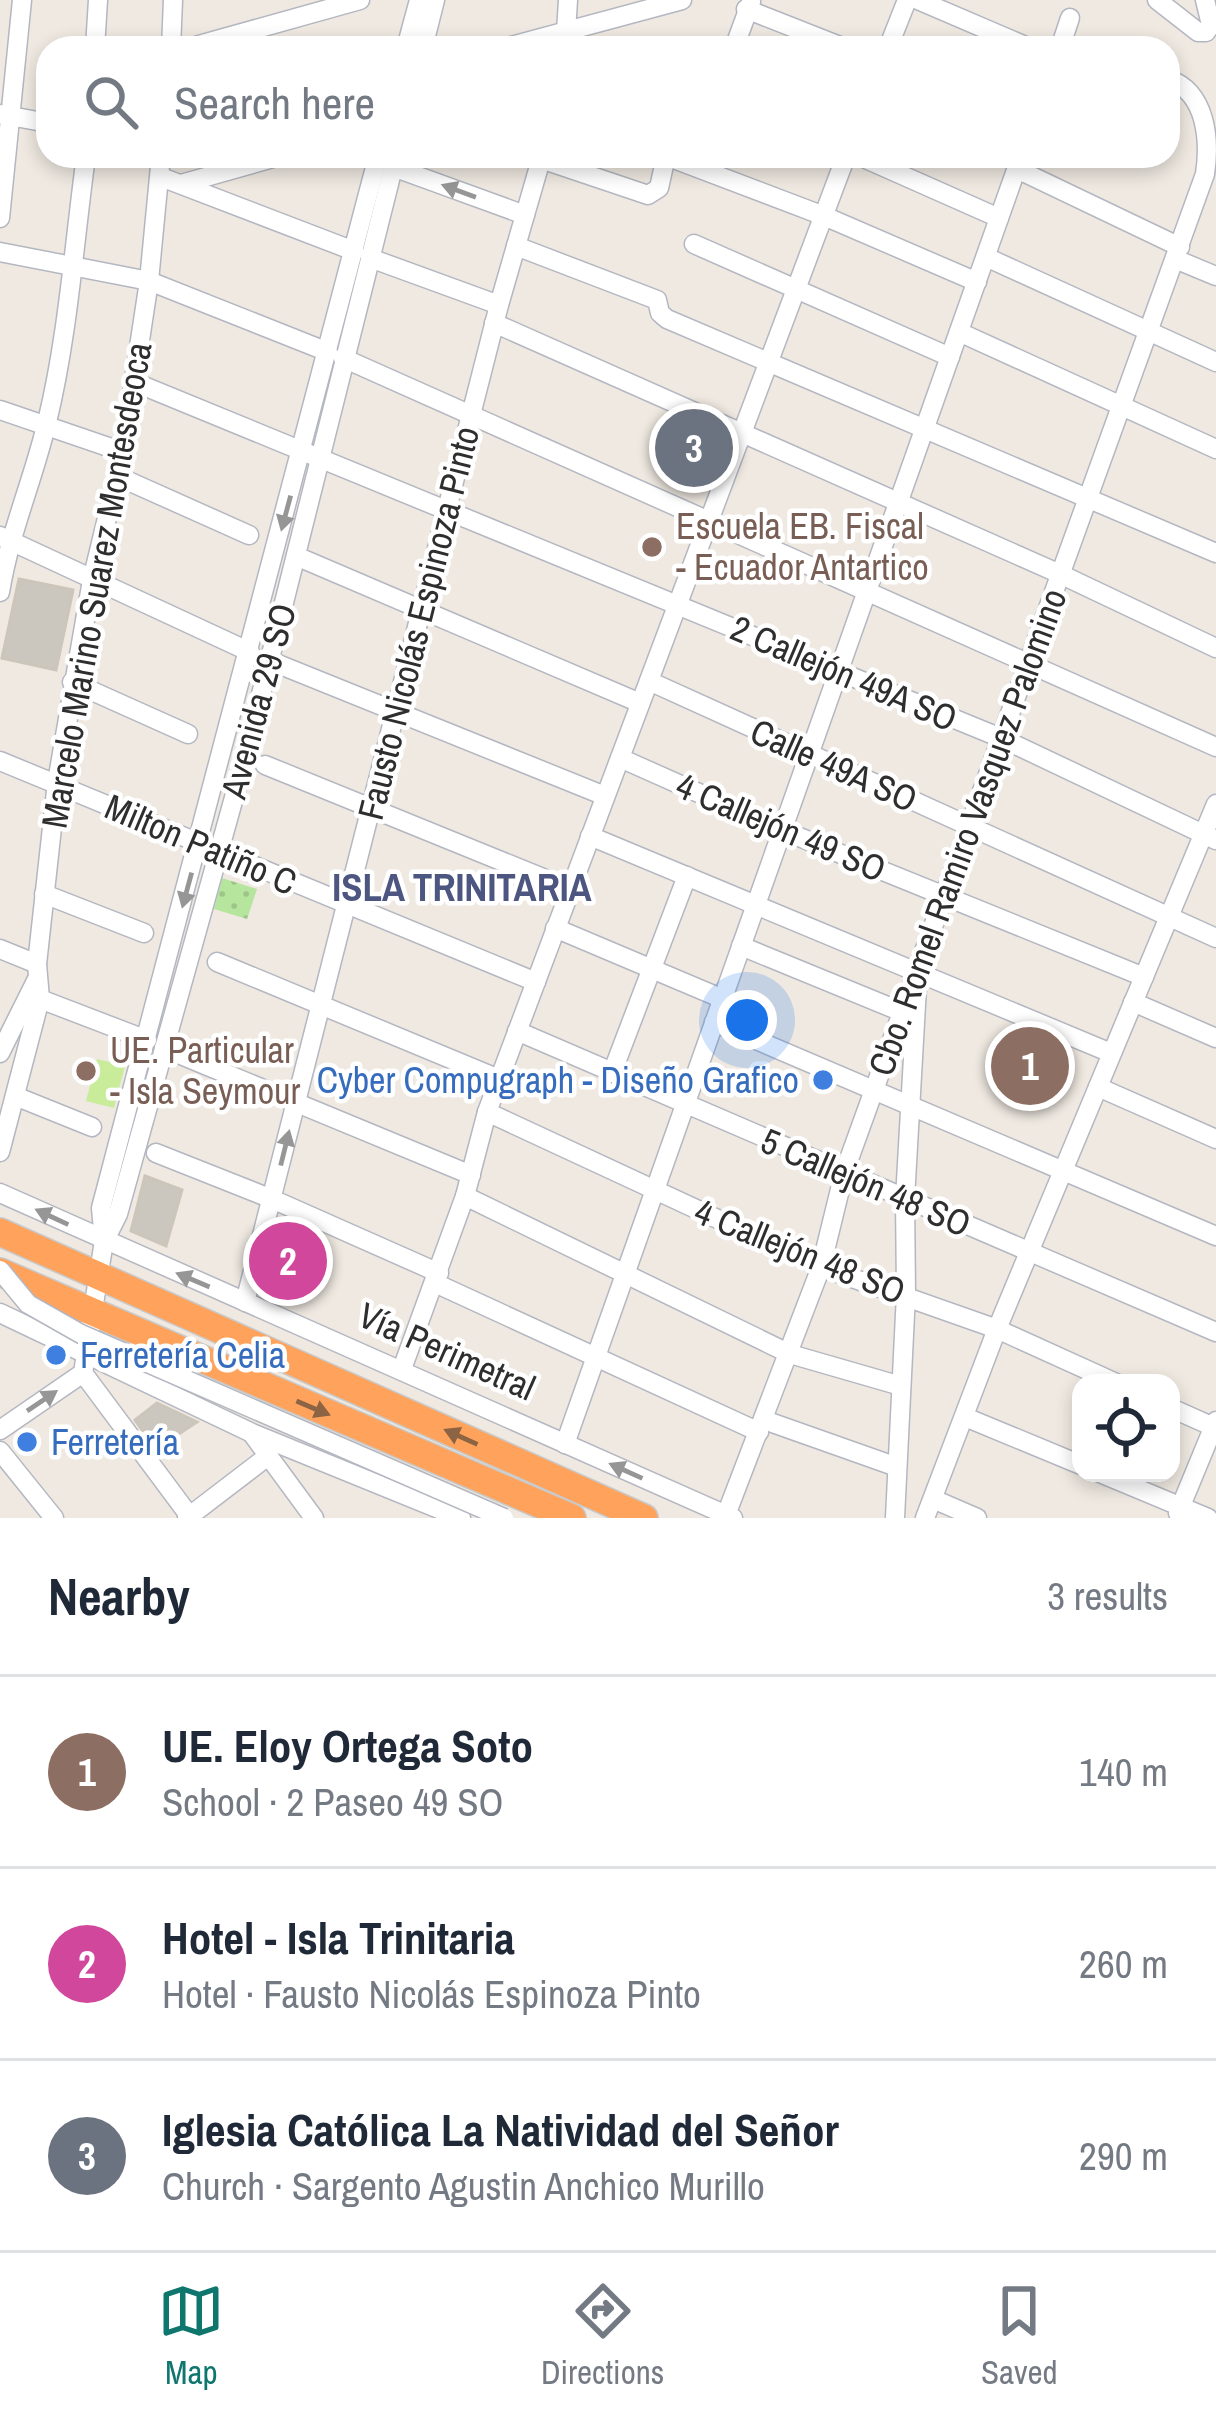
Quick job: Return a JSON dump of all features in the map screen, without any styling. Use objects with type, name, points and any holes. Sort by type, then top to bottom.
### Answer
[{"type":"highway","name":"Vía Perimetral","points":[[0,1232],[644,1518]]},
{"type":"highway","points":[[0,1271],[572,1518]]},
{"type":"street","points":[[0,218],[6,116],[22,0]]},
{"type":"street","points":[[96,36],[98,0]]},
{"type":"street","points":[[171,36],[172,0]]},
{"type":"street","points":[[231,36],[359,0]]},
{"type":"street","points":[[409,36],[419,0]]},
{"type":"street","points":[[426,36],[435,0]]},
{"type":"street","points":[[567,36],[568,0]]},
{"type":"street","points":[[576,36],[682,0]]},
{"type":"street","points":[[893,36],[907,0]]},
{"type":"street","points":[[919,0],[1003,36]]},
{"type":"street","points":[[969,21],[979,0]]},
{"type":"street","points":[[1157,0],[1198,32],[1206,32],[1211,25],[1205,0]]},
{"type":"street","points":[[738,36],[749,4],[819,36]]},
{"type":"street","points":[[1064,36],[1070,18]]},
{"type":"street","name":"Cbo. Romel Ramiro Vasquez Palomino","points":[[729,1516],[821,1267],[844,1173],[1205,174],[1206,128],[1197,104],[1180,85]]},
{"type":"street","points":[[6,116],[36,121]]},
{"type":"street","points":[[0,592],[4,538],[46,426],[84,168]]},
{"type":"street","name":"Marcelo Marino Suarez Montesdeoca","points":[[0,1152],[38,981],[44,894],[72,682],[123,452],[149,281],[170,181],[165,168]]},
{"type":"street","points":[[170,181],[227,168]]},
{"type":"street","name":"Avenida 29 SO","points":[[83,1373],[104,1241],[101,1208],[155,1044],[387,168]]},
{"type":"street","points":[[409,168],[525,215]]},
{"type":"street","name":"Fausto Nicolás Espinoza Pinto","points":[[245,1302],[496,314],[538,168]]},
{"type":"street","points":[[570,168],[648,195],[659,188],[663,168]]},
{"type":"street","points":[[698,168],[976,282]]},
{"type":"street","points":[[402,1369],[465,1196],[499,1079],[842,168]]},
{"type":"street","points":[[886,168],[999,218]]},
{"type":"street","points":[[565,1444],[1017,168]]},
{"type":"street","points":[[1029,168],[1216,276]]},
{"type":"street","points":[[170,181],[362,255],[496,314],[742,433],[1216,648]]},
{"type":"street","points":[[694,244],[950,357]]},
{"type":"street","points":[[516,247],[657,300],[662,316],[1216,553]]},
{"type":"street","points":[[0,252],[149,281],[335,355],[1216,747]]},
{"type":"street","points":[[986,257],[1216,362]]},
{"type":"street","points":[[959,332],[1216,449]]},
{"type":"street","name":"2 Callejón 49A SO","points":[[134,382],[1001,738],[1209,837]]},
{"type":"street","points":[[0,410],[123,452]]},
{"type":"street","name":"Avenida 29 SO","points":[[259,656],[296,556],[311,453]]},
{"type":"street","points":[[117,476],[249,535]]},
{"type":"street","points":[[4,538],[259,656],[605,796]]},
{"type":"street","points":[[296,556],[640,703]]},
{"type":"street","name":"Calle 49A SO","points":[[649,681],[1216,938]]},
{"type":"street","points":[[72,682],[188,734]]},
{"type":"street","name":"4 Callejón 49 SO","points":[[620,758],[782,830],[1144,977]]},
{"type":"street","name":"Milton Patiño C","points":[[0,761],[536,982]]},
{"type":"street","points":[[265,765],[570,889]]},
{"type":"street","points":[[925,1518],[1133,1002],[1209,837],[1216,804]]},
{"type":"street","points":[[590,836],[1112,1053]]},
{"type":"street","points":[[612,1072],[687,876]]},
{"type":"street","points":[[44,894],[143,933]]},
{"type":"street","points":[[556,928],[722,999]]},
{"type":"street","points":[[741,946],[902,1012]]},
{"type":"street","points":[[0,949],[38,981],[155,1044],[471,1175]]},
{"type":"street","points":[[217,962],[499,1079]]},
{"type":"street","points":[[895,1518],[917,970]]},
{"type":"street","points":[[0,1053],[38,981]]},
{"type":"street","points":[[1133,1002],[1216,1038]]},
{"type":"street","points":[[714,1022],[1216,1235]]},
{"type":"street","name":"5 Callejón 48 SO","points":[[517,1031],[1216,1332]]},
{"type":"street","points":[[1098,1087],[1216,1139]]},
{"type":"street","points":[[14,1096],[92,1126]]},
{"type":"street","name":"4 Callejón 48 SO","points":[[487,1112],[821,1267],[998,1329],[1096,1374]]},
{"type":"street","points":[[156,1153],[272,1198],[596,1356],[762,1426],[897,1467]]},
{"type":"street","name":"Vía Perimetral","points":[[0,1192],[729,1516]]},
{"type":"street","points":[[465,1196],[790,1354],[901,1386]]},
{"type":"street","points":[[0,1271],[28,1304],[81,1334],[504,1518]]},
{"type":"street","points":[[0,1313],[252,1433],[461,1518]]},
{"type":"street","points":[[0,1430],[83,1373],[189,1517],[268,1456]]},
{"type":"street","points":[[1179,1512],[1215,1426],[1180,1412]]},
{"type":"street","points":[[965,1417],[1072,1461]]},
{"type":"street","points":[[252,1433],[314,1518]]},
{"type":"street","points":[[0,1451],[54,1518]]},
{"type":"street","points":[[1118,1482],[1179,1512],[1208,1518]]},
{"type":"street","points":[[933,1498],[977,1518]]},
{"type":"street","points":[[418,1500],[433,1518]]},
{"type":"green space","points":[[222,878],[257,889],[247,919],[214,909]]},
{"type":"green space","points":[[97,1059],[125,1066],[114,1108],[86,1101]]},
{"type":"building","points":[[668,419],[724,442],[712,473],[658,451]]},
{"type":"building","points":[[19,579],[73,590],[56,670],[2,658]]},
{"type":"building","points":[[145,1176],[182,1190],[166,1246],[131,1231]]},
{"type":"building","points":[[280,1219],[320,1235],[295,1301],[262,1289]]},
{"type":"building","points":[[157,1403],[197,1422],[156,1449],[135,1420]]},
{"type":"place","name":"Iglesia Católica La Natividad del Señor","points":[[694,448]]},
{"type":"place","name":"Escuela EB. Fiscal - Ecuador Antartico","points":[[652,547]]},
{"type":"place","name":"UE. Eloy Ortega Soto","points":[[1030,1066]]},
{"type":"place","name":"UE. Particular - Isla Seymour","points":[[86,1071]]},
{"type":"place","name":"Cyber Compugraph - Diseño Grafico","points":[[823,1080]]},
{"type":"place","name":"Hotel - Isla Trinitaria","points":[[288,1261]]},
{"type":"place","name":"Ferretería Celia","points":[[56,1355]]},
{"type":"place","name":"Ferretería","points":[[27,1442]]},
{"type":"district","name":"ISLA TRINITARIA","points":[[462,887]]}]
